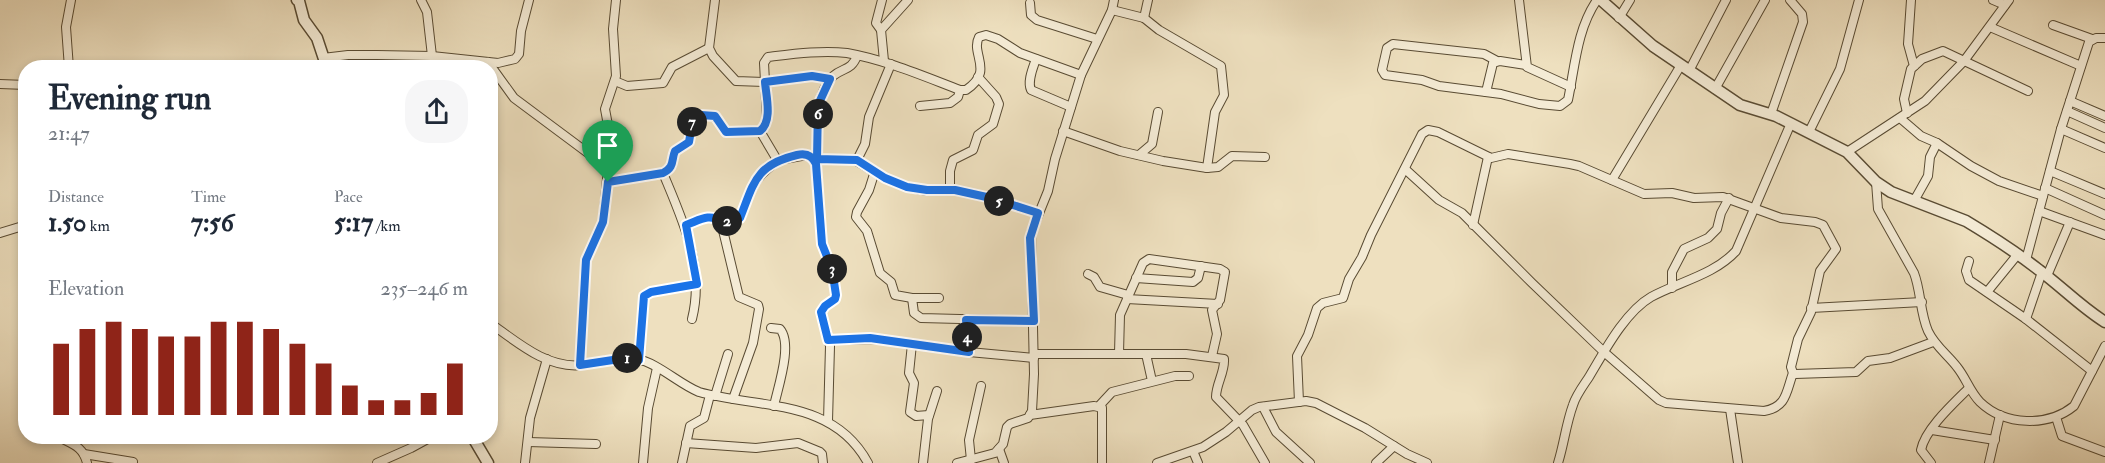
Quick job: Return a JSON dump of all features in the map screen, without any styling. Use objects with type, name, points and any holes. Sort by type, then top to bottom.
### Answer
[{"type":"street","points":[[68,60],[66,27],[71,0]]},
{"type":"street","points":[[299,0],[304,20],[316,38],[324,60]]},
{"type":"street","points":[[421,0],[428,12],[432,56]]},
{"type":"street","points":[[498,63],[504,63],[518,57],[521,31],[529,0]]},
{"type":"street","points":[[580,365],[586,260],[603,222],[608,182],[611,147],[605,104],[615,81],[613,29],[616,0]]},
{"type":"street","points":[[715,0],[709,48],[733,79],[741,82],[765,82],[812,76],[830,79]]},
{"type":"street","points":[[857,160],[865,144],[869,117],[888,62],[881,30],[876,22],[882,0]]},
{"type":"street","points":[[881,30],[908,0]]},
{"type":"street","points":[[1030,415],[1034,321],[1030,238],[1048,191],[1063,131],[1081,75],[1112,10],[1114,0]]},
{"type":"street","points":[[1144,18],[1148,0]]},
{"type":"street","points":[[1519,0],[1526,65],[1530,70],[1571,87]]},
{"type":"street","points":[[1526,65],[1497,61],[1484,54],[1393,44],[1387,48],[1382,67],[1385,75],[1560,106],[1567,102],[1580,36],[1589,14],[1599,0],[1653,46],[1715,89],[1745,108],[1771,114],[1847,152],[1876,182],[1891,192],[1966,221],[2022,257],[2105,322]]},
{"type":"street","points":[[1619,18],[1630,0]]},
{"type":"street","points":[[1612,180],[1726,0]]},
{"type":"street","points":[[1715,89],[1765,0]]},
{"type":"street","points":[[1771,114],[1803,22],[1802,14],[1790,0]]},
{"type":"street","points":[[1809,132],[1840,69],[1859,0]]},
{"type":"street","points":[[1911,0],[1908,44],[1914,66]]},
{"type":"street","points":[[1847,152],[1925,102],[1964,61],[2007,3],[1994,0]]},
{"type":"street","points":[[1030,3],[1031,15],[1037,20],[1097,39]]},
{"type":"street","points":[[1112,10],[1144,18],[1159,30],[1221,66],[1224,95],[1215,112],[1207,168]]},
{"type":"street","points":[[2053,25],[2092,39],[2105,38]]},
{"type":"street","points":[[1990,27],[2081,66]]},
{"type":"street","points":[[608,182],[663,173],[672,166],[675,151],[689,142],[691,123],[697,116],[715,116],[726,132],[760,131],[765,127],[767,119],[764,63],[768,57],[837,53],[857,56],[888,62],[960,90],[970,88],[978,77],[982,65],[976,42],[982,35],[986,35],[998,39],[1020,53],[1081,75]]},
{"type":"street","points":[[1987,292],[2022,257],[2039,211],[2070,100],[2089,42],[2092,39]]},
{"type":"street","points":[[615,81],[627,86],[663,83],[669,71],[676,64],[709,48]]},
{"type":"street","points":[[2028,91],[1943,51],[1922,59],[1914,66],[1904,99],[1904,115],[1921,136],[1937,143],[1965,163],[1999,181],[2044,192],[2105,215]]},
{"type":"street","points":[[338,60],[364,54],[432,56],[469,60]]},
{"type":"street","points":[[828,421],[830,351],[821,312],[835,299],[836,295],[832,269],[822,244],[819,213],[816,159],[818,105],[830,79],[853,65],[857,56]]},
{"type":"street","points":[[1036,59],[1030,78],[1031,90],[1071,107]]},
{"type":"street","points":[[1486,92],[1491,66],[1497,61]]},
{"type":"street","points":[[498,76],[514,98],[608,168]]},
{"type":"street","points":[[950,189],[950,171],[953,160],[973,150],[978,135],[993,124],[999,104],[996,97],[978,77]]},
{"type":"street","points":[[0,84],[18,85]]},
{"type":"street","points":[[920,106],[950,103],[958,97],[960,90]]},
{"type":"street","points":[[2070,100],[2105,116]]},
{"type":"street","points":[[2067,111],[2105,129]]},
{"type":"street","points":[[1139,155],[1152,144],[1158,112]]},
{"type":"street","points":[[1558,463],[1573,403],[1626,321],[1646,300],[1694,278],[1731,257],[1739,246],[1791,123]]},
{"type":"street","points":[[2095,125],[2095,135],[2103,147]]},
{"type":"street","points":[[2061,129],[2103,147]]},
{"type":"street","points":[[1299,402],[1297,356],[1308,335],[1317,308],[1323,303],[1343,298],[1349,279],[1422,134],[1428,130],[1438,132],[1488,157],[1509,154],[1570,164],[1644,194],[1672,193],[1694,198],[1718,196],[1781,218],[1820,223],[1827,230],[1836,249],[1820,271],[1811,308],[1798,339],[1791,367],[1793,372],[1784,399],[1774,410],[1764,411],[1666,403],[1659,400],[1532,284],[1462,213],[1431,193],[1405,169]]},
{"type":"street","points":[[760,131],[779,160]]},
{"type":"street","points":[[1063,131],[1139,155],[1207,168],[1218,167],[1232,156],[1264,157]]},
{"type":"street","points":[[1914,201],[1928,176],[1930,158],[1937,143]]},
{"type":"street","points":[[686,225],[706,218],[717,219],[721,222],[740,218],[749,191],[758,176],[779,160],[802,154],[816,159],[857,160],[907,187],[927,190],[950,189],[991,198],[1038,213]]},
{"type":"street","points":[[1473,225],[1488,157]]},
{"type":"street","points":[[875,171],[856,217],[867,231],[880,273],[891,282],[895,295],[912,298],[939,298]]},
{"type":"street","points":[[2050,171],[2105,194]]},
{"type":"street","points":[[663,173],[686,225],[697,284],[692,320]]},
{"type":"street","points":[[1876,182],[1878,209],[1914,273],[1927,329],[1933,342],[1956,366],[1980,403],[2011,419],[2038,421],[2066,413],[2074,406],[2105,346]]},
{"type":"street","points":[[1672,288],[1672,272],[1684,249],[1712,235],[1717,230],[1721,213],[1729,198]]},
{"type":"street","points":[[2039,211],[2105,235]]},
{"type":"street","points":[[721,222],[737,294],[741,299],[758,305],[759,309],[753,343],[733,399]]},
{"type":"street","points":[[2026,319],[2044,274],[2070,222]]},
{"type":"street","points":[[0,233],[18,227]]},
{"type":"street","points":[[1119,353],[1120,315],[1143,263],[1149,259],[1220,269],[1225,273],[1220,300],[1212,310],[1218,334],[1212,356]]},
{"type":"street","points":[[1969,261],[1966,271],[1969,280],[2026,319],[2092,371]]},
{"type":"street","points":[[1136,278],[1193,282],[1198,278],[1201,266]]},
{"type":"street","points":[[1088,274],[1100,287],[1128,297],[1218,304]]},
{"type":"street","points":[[639,360],[644,296],[651,292],[697,284]]},
{"type":"street","points":[[912,298],[914,313],[921,318],[1034,321]]},
{"type":"street","points":[[1811,308],[1922,302]]},
{"type":"street","points":[[966,320],[969,352]]},
{"type":"street","points":[[498,328],[530,350],[547,359],[567,365],[626,358],[639,360],[657,368],[687,387],[713,395],[801,411],[828,421],[858,445],[868,463]]},
{"type":"street","points":[[771,328],[780,329],[786,346],[774,406]]},
{"type":"street","points":[[828,340],[870,338],[969,352],[1034,356],[1119,353],[1220,357],[1225,362],[1216,397],[1245,428],[1265,463]]},
{"type":"street","points":[[1793,372],[1800,374],[1856,372],[1868,361],[1890,358],[1933,342]]},
{"type":"street","points":[[912,344],[909,373],[914,383],[910,412],[916,416],[929,415]]},
{"type":"street","points":[[682,463],[690,426],[704,418],[728,354]]},
{"type":"street","points":[[1146,354],[1152,381]]},
{"type":"street","points":[[525,463],[534,399],[547,359]]},
{"type":"street","points":[[643,463],[648,408],[657,368]]},
{"type":"street","points":[[957,463],[995,453],[1003,444],[1007,428],[1030,415],[1099,406],[1112,392],[1175,376],[1189,376]]},
{"type":"street","points":[[971,460],[969,440],[981,386]]},
{"type":"street","points":[[1931,463],[1921,450],[1923,443],[1943,414],[1969,388]]},
{"type":"street","points":[[923,463],[929,415],[937,392]]},
{"type":"street","points":[[1157,463],[1193,451],[1211,442],[1252,410],[1299,402],[1316,403],[1427,463]]},
{"type":"street","points":[[1099,406],[1104,411],[1102,463]]},
{"type":"street","points":[[1263,407],[1276,432],[1310,463]]},
{"type":"street","points":[[1730,409],[1738,463]]},
{"type":"street","points":[[1989,463],[2000,415]]},
{"type":"street","points":[[2056,417],[2062,436],[2105,452]]},
{"type":"street","points":[[1932,430],[1995,440]]},
{"type":"street","points":[[528,442],[596,444]]},
{"type":"street","points":[[686,443],[750,448],[802,444],[820,452],[823,463]]},
{"type":"street","points":[[73,444],[79,447],[87,463]]},
{"type":"street","points":[[377,463],[419,444]]},
{"type":"street","points":[[477,444],[488,463]]},
{"type":"street","points":[[1376,463],[1394,446]]},
{"type":"street","points":[[999,449],[1004,463]]},
{"type":"street","points":[[1193,451],[1198,463]]},
{"type":"street","points":[[84,454],[133,462]]},
{"type":"route","points":[[812,76],[830,79],[818,105],[817,159],[857,160],[902,186],[927,190],[950,189],[991,198],[1038,213],[1030,233],[1034,321],[966,320],[969,352],[870,338],[828,340],[821,312],[835,299],[836,295],[832,269],[822,244],[816,164],[814,159],[807,154],[802,154],[779,160],[758,176],[749,191],[740,218],[721,222],[712,217],[686,225],[697,284],[651,292],[644,296],[639,360],[626,358],[580,365],[586,260],[603,222],[608,182],[669,170],[675,151],[689,142],[691,123],[697,116],[715,116],[726,132],[760,131],[765,127],[767,119],[765,82],[812,76]]}]
